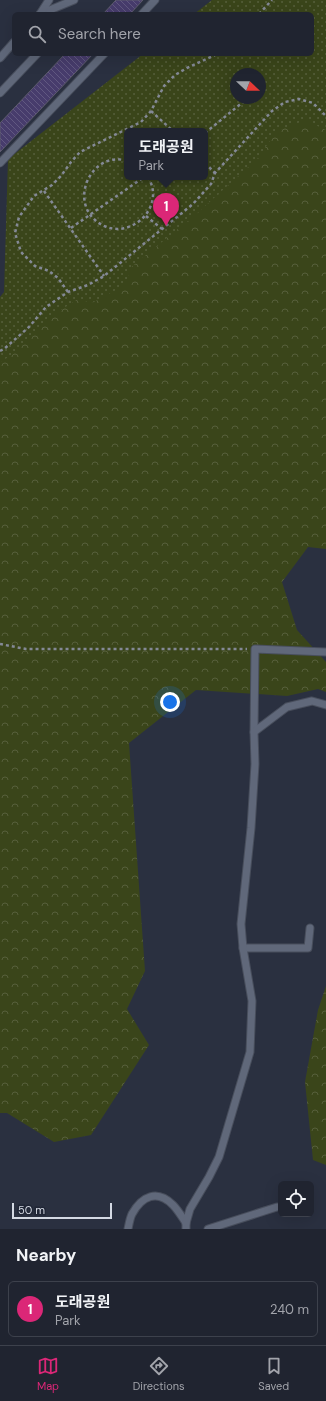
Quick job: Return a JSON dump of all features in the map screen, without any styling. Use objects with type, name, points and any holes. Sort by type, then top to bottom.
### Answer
[{"type":"lane","points":[[41,12],[49,0]]},
{"type":"lane","points":[[45,12],[74,0]]},
{"type":"lane","points":[[144,12],[155,0]]},
{"type":"lane","points":[[0,58],[12,44]]},
{"type":"lane","points":[[0,93],[35,56]]},
{"type":"lane","points":[[0,163],[102,56]]},
{"type":"lane","points":[[186,1226],[190,1209],[210,1178],[219,1157],[250,1052],[252,1001],[243,948],[241,924],[251,828],[255,764],[254,649],[326,652]]},
{"type":"lane","points":[[254,732],[287,707],[312,701],[326,705]]},
{"type":"lane","points":[[243,948],[308,948],[310,928]]},
{"type":"lane","points":[[128,1229],[132,1214],[143,1200],[150,1196],[158,1196],[173,1205],[186,1226]]},
{"type":"lane","points":[[208,1229],[277,1206]]},
{"type":"path","points":[[261,12],[272,0]]},
{"type":"path","points":[[129,128],[141,122],[151,111],[164,86],[175,75],[213,56]]},
{"type":"path","points":[[0,352],[29,327],[46,307],[68,292],[88,285],[104,276],[193,204],[211,184],[215,173],[272,111],[285,102],[299,99],[313,103],[326,116]]},
{"type":"path","points":[[208,131],[241,104]]},
{"type":"path","points":[[151,111],[169,128]]},
{"type":"path","points":[[68,292],[58,278],[49,271],[35,266],[21,252],[15,232],[19,217],[34,196],[44,191],[61,176],[70,162],[80,152],[124,130]]},
{"type":"path","points":[[124,161],[113,160],[103,164],[94,170],[87,179],[84,190],[84,201],[95,220],[104,226],[115,229],[127,228],[138,224],[146,216],[152,205],[153,193],[150,180]]},
{"type":"path","points":[[208,166],[215,173]]},
{"type":"path","points":[[71,228],[140,180]]},
{"type":"path","points":[[44,191],[104,276]]},
{"type":"path","points":[[146,216],[162,229]]},
{"type":"path","points":[[0,644],[26,650],[254,649]]},
{"type":"green space","points":[[212,0],[326,0],[326,437],[0,502],[0,297],[4,292],[8,159],[140,56],[314,56],[314,12],[197,12]]},
{"type":"green space","points":[[305,120],[326,130],[326,549],[308,547],[282,582],[297,630],[326,662],[326,692],[318,689],[287,696],[196,690],[129,743],[145,971],[127,1009],[149,1045],[91,1135],[54,1142],[7,1113],[0,1113],[0,362],[12,355],[53,315],[78,299],[92,303],[127,284],[130,268],[194,216],[257,159],[277,131]]},
{"type":"green space","points":[[326,986],[326,1165],[313,1160],[305,1082],[318,1010]]},
{"type":"building","points":[[116,0],[143,0],[132,12],[105,12]]},
{"type":"building","points":[[63,56],[91,56],[0,152],[0,123]]},
{"type":"place","name":"도래공원","points":[[166,226]]}]
